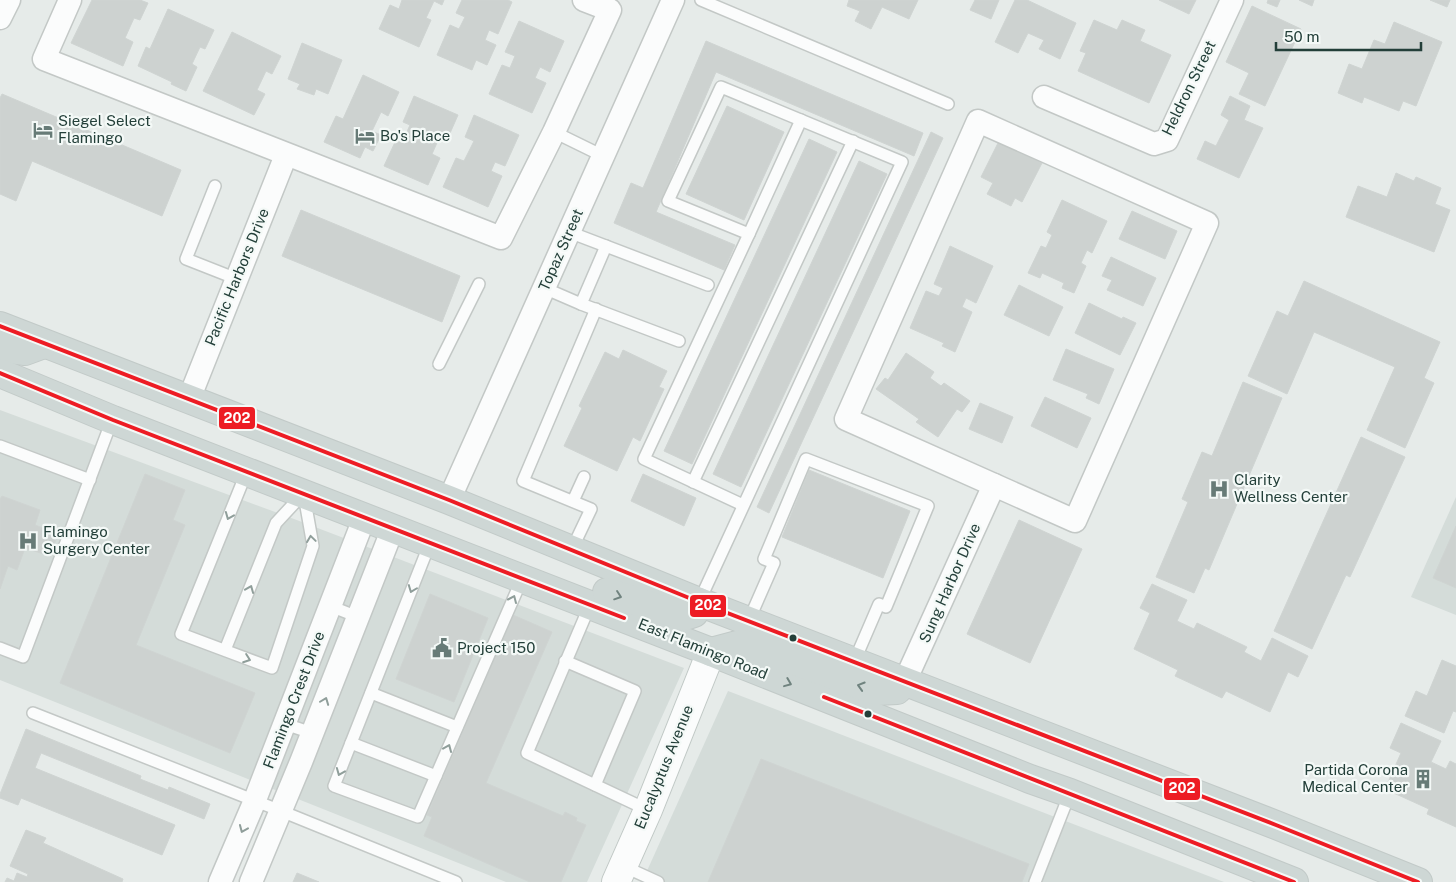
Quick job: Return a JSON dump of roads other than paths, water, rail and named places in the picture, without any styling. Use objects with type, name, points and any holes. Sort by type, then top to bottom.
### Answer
[{"type":"main road","points":[[0,326],[450,500],[699,602],[1276,825],[1418,882]]},
{"type":"main road","points":[[0,348],[25,351],[46,344]]},
{"type":"main road","name":"East Flamingo Road","points":[[0,373],[112,420],[590,604],[1286,880]]},
{"type":"main road","points":[[522,578],[530,574],[545,573],[679,616],[694,613],[699,602]]},
{"type":"main road","points":[[711,652],[741,644],[754,646],[854,684],[877,690],[897,690],[905,681]]},
{"type":"street","points":[[0,18],[9,0]]},
{"type":"street","points":[[70,0],[44,59],[286,156],[500,238],[554,132],[610,10],[584,0]]},
{"type":"street","name":"Topaz Street","points":[[450,500],[673,0]]},
{"type":"street","name":"Heldron Street","points":[[1044,97],[1154,144],[1167,140],[1232,0]]},
{"type":"street","points":[[978,121],[1207,223],[1075,521],[994,485],[846,419],[978,121]]},
{"type":"street","name":"Pacific Harbors Drive","points":[[188,399],[286,156]]},
{"type":"street","name":"Sung Harbor Drive","points":[[905,681],[994,485]]},
{"type":"street","name":"Flamingo Crest Drive","points":[[220,882],[255,801],[365,516]]},
{"type":"street","name":"Flamingo Crest Drive","points":[[251,882],[282,811],[393,528]]},
{"type":"street","name":"Eucalyptus Avenue","points":[[619,874],[648,810],[711,652]]},
{"type":"lane","points":[[701,0],[948,104]]},
{"type":"lane","points":[[699,602],[902,162],[722,88],[668,201],[749,234]]},
{"type":"lane","points":[[743,505],[644,459],[801,120]]},
{"type":"lane","points":[[554,132],[603,156]]},
{"type":"lane","points":[[693,482],[853,141]]},
{"type":"lane","points":[[215,186],[186,259],[237,279]]},
{"type":"lane","points":[[569,232],[708,284]]},
{"type":"lane","points":[[582,304],[606,246]]},
{"type":"lane","points":[[439,364],[479,284]]},
{"type":"lane","points":[[544,288],[679,341]]},
{"type":"lane","points":[[572,550],[591,509],[523,481],[596,309]]},
{"type":"lane","points":[[0,648],[23,657],[112,420]]},
{"type":"lane","points":[[0,446],[90,480]]},
{"type":"lane","points":[[749,620],[774,563],[764,559],[806,459],[928,506],[886,607],[879,604],[854,662]]},
{"type":"lane","points":[[247,471],[181,634],[272,668],[313,546],[304,493]]},
{"type":"lane","points":[[573,502],[584,477]]},
{"type":"lane","points":[[225,650],[276,524],[304,493]]},
{"type":"lane","points":[[430,543],[334,786],[418,818],[522,578]]},
{"type":"lane","points":[[590,604],[527,753],[648,810]]},
{"type":"lane","points":[[330,606],[358,617]]},
{"type":"lane","points":[[565,661],[635,692],[595,785]]},
{"type":"lane","points":[[371,693],[457,727]]},
{"type":"lane","points":[[33,713],[456,882]]},
{"type":"lane","points":[[285,724],[312,733]]},
{"type":"lane","points":[[351,743],[436,776]]},
{"type":"lane","points":[[1035,882],[1070,793]]},
{"type":"lane","points":[[619,874],[658,882]]},
{"type":"place","name":"Siegel Select Flamingo","points":[[43,130]]},
{"type":"place","name":"Bo's Place","points":[[365,136]]},
{"type":"place","name":"Clarity Wellness Center","points":[[1219,489]]},
{"type":"place","name":"Flamingo Surgery Center","points":[[28,541]]},
{"type":"place","name":"Project 150","points":[[442,648]]},
{"type":"place","name":"Partida Corona Medical Center","points":[[1423,779]]}]
